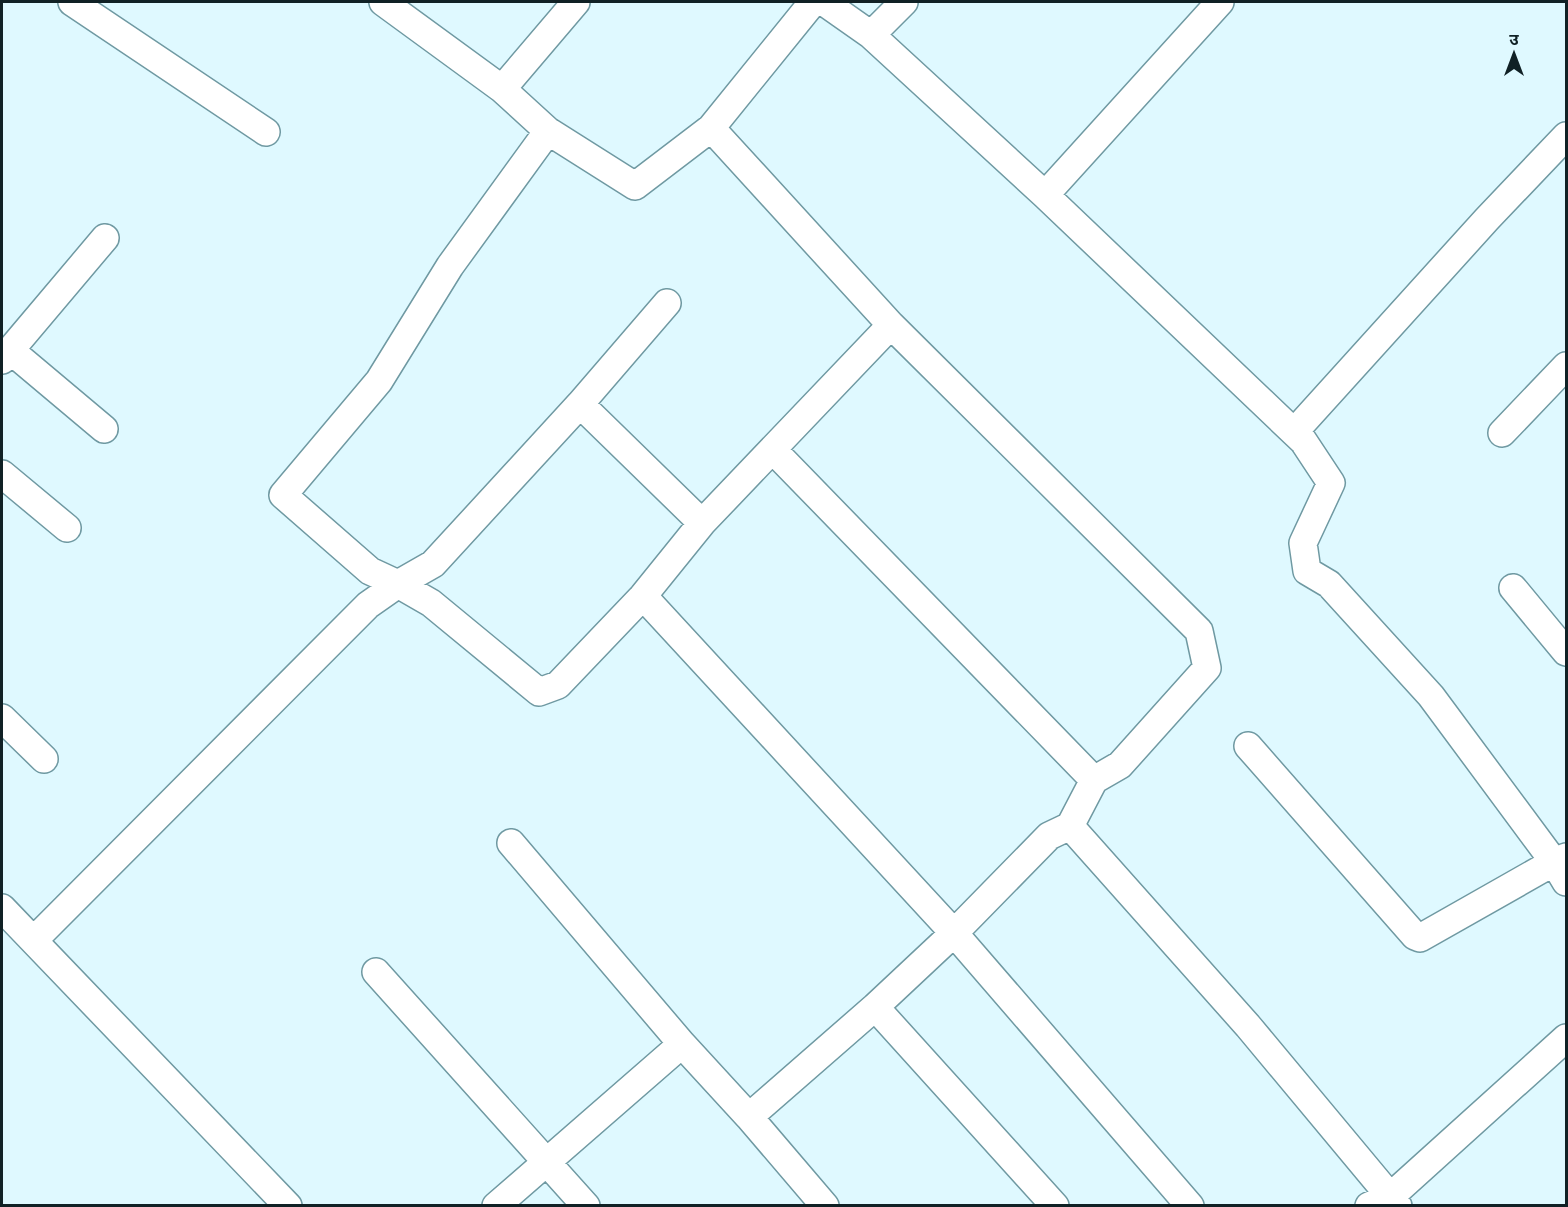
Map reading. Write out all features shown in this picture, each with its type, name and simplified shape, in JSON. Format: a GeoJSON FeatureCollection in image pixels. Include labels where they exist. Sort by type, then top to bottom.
{"type":"FeatureCollection","features":[{"type":"Feature","properties":{"kind":"street"},"geometry":{"type":"LineString","coordinates":[[72,2],[266,132]]}},
{"type":"Feature","properties":{"kind":"street"},"geometry":{"type":"LineString","coordinates":[[383,2],[502,89],[548,130],[634,186],[711,128],[813,2]]}},
{"type":"Feature","properties":{"kind":"street"},"geometry":{"type":"LineString","coordinates":[[502,89],[576,2]]}},
{"type":"Feature","properties":{"kind":"street"},"geometry":{"type":"LineString","coordinates":[[824,2],[871,35],[1045,195],[1302,440]]}},
{"type":"Feature","properties":{"kind":"street"},"geometry":{"type":"LineString","coordinates":[[871,35],[904,2]]}},
{"type":"Feature","properties":{"kind":"street"},"geometry":{"type":"LineString","coordinates":[[1045,195],[1220,2]]}},
{"type":"Feature","properties":{"kind":"street"},"geometry":{"type":"LineString","coordinates":[[711,128],[891,325],[1199,631],[1207,668],[1120,765],[1094,780],[1070,826],[1049,836],[954,933],[875,1007],[749,1117]]}},
{"type":"Feature","properties":{"kind":"street"},"geometry":{"type":"LineString","coordinates":[[548,130],[450,266],[379,381],[283,495],[370,571],[431,603],[539,692],[558,685],[643,596],[702,523],[891,325]]}},
{"type":"Feature","properties":{"kind":"street"},"geometry":{"type":"LineString","coordinates":[[1248,746],[1390,908],[1420,938],[1562,867],[1431,696],[1329,584],[1307,571],[1303,543],[1331,483],[1296,430],[1487,219],[1566,136]]}},
{"type":"Feature","properties":{"kind":"street"},"geometry":{"type":"LineString","coordinates":[[104,429],[6,355],[105,238]]}},
{"type":"Feature","properties":{"kind":"street"},"geometry":{"type":"LineString","coordinates":[[34,940],[368,605],[433,564],[580,404],[667,303]]}},
{"type":"Feature","properties":{"kind":"street"},"geometry":{"type":"LineString","coordinates":[[1502,433],[1566,366]]}},
{"type":"Feature","properties":{"kind":"street"},"geometry":{"type":"LineString","coordinates":[[580,404],[702,523]]}},
{"type":"Feature","properties":{"kind":"street"},"geometry":{"type":"LineString","coordinates":[[773,450],[1094,780]]}},
{"type":"Feature","properties":{"kind":"street"},"geometry":{"type":"LineString","coordinates":[[2,474],[67,528]]}},
{"type":"Feature","properties":{"kind":"street"},"geometry":{"type":"LineString","coordinates":[[1513,588],[1566,652]]}},
{"type":"Feature","properties":{"kind":"street"},"geometry":{"type":"LineString","coordinates":[[643,596],[954,933],[1190,1206]]}},
{"type":"Feature","properties":{"kind":"street"},"geometry":{"type":"LineString","coordinates":[[2,718],[45,759]]}},
{"type":"Feature","properties":{"kind":"street"},"geometry":{"type":"LineString","coordinates":[[1070,826],[1248,1026],[1386,1203],[1566,1038]]}},
{"type":"Feature","properties":{"kind":"street"},"geometry":{"type":"LineString","coordinates":[[511,843],[682,1044],[749,1117],[825,1206]]}},
{"type":"Feature","properties":{"kind":"street"},"geometry":{"type":"LineString","coordinates":[[2,908],[288,1206]]}},
{"type":"Feature","properties":{"kind":"street"},"geometry":{"type":"LineString","coordinates":[[376,972],[586,1206]]}},
{"type":"Feature","properties":{"kind":"street"},"geometry":{"type":"LineString","coordinates":[[875,1007],[1055,1206]]}},
{"type":"Feature","properties":{"kind":"street"},"geometry":{"type":"LineString","coordinates":[[496,1206],[682,1044]]}}]}
